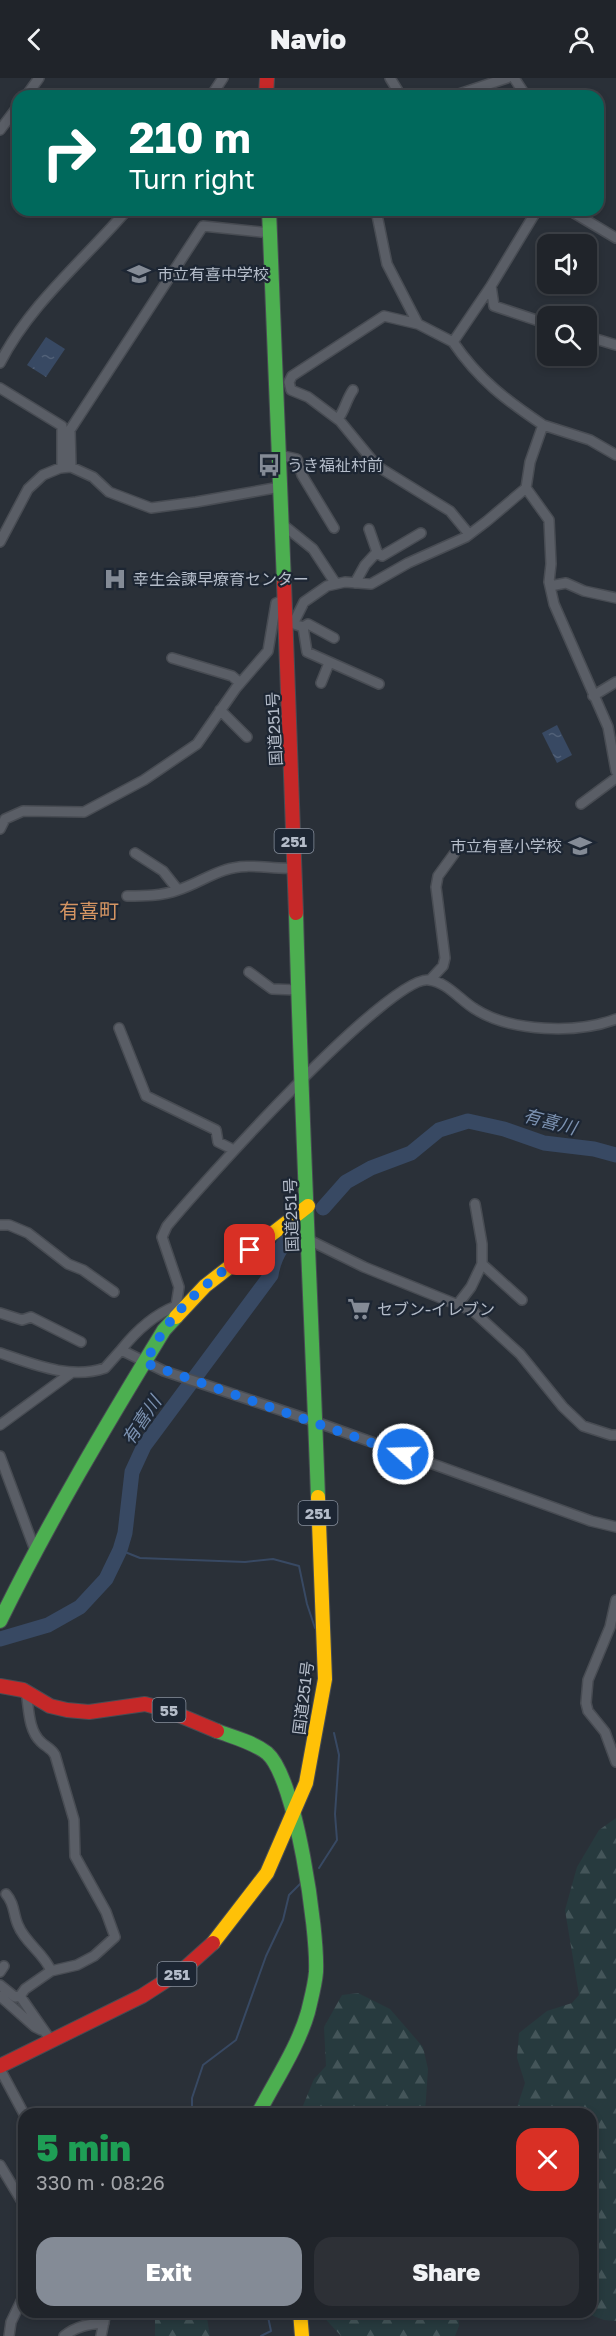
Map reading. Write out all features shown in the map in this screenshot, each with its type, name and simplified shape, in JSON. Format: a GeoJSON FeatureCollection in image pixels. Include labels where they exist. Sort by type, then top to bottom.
{"type":"FeatureCollection","features":[{"type":"Feature","properties":{"kind":"main road","name":"国道251号"},"geometry":{"type":"LineString","coordinates":[[0,2068],[142,1996],[184,1969],[213,1943],[234,1918],[267,1873],[306,1783],[325,1679],[308,1206],[300,1082],[295,868],[294,624],[284,600],[269,216]]}},
{"type":"Feature","properties":{"kind":"main road"},"geometry":{"type":"LineString","coordinates":[[0,1621],[35,1550],[104,1429],[178,1308],[308,1206]]}},
{"type":"Feature","properties":{"kind":"main road","name":"55"},"geometry":{"type":"LineString","coordinates":[[0,1686],[15,1687],[50,1706],[67,1710],[89,1712],[145,1704],[167,1710],[268,1754],[285,1782],[293,1816],[315,1920],[316,1974],[307,2014],[292,2049],[261,2108]]}},
{"type":"Feature","properties":{"kind":"main road"},"geometry":{"type":"LineString","coordinates":[[300,2318],[302,2336]]}},
{"type":"Feature","properties":{"kind":"street"},"geometry":{"type":"LineString","coordinates":[[471,90],[507,78]]}},
{"type":"Feature","properties":{"kind":"street"},"geometry":{"type":"LineString","coordinates":[[0,130],[12,114]]}},
{"type":"Feature","properties":{"kind":"street"},"geometry":{"type":"LineString","coordinates":[[0,363],[11,340],[40,304],[121,216]]}},
{"type":"Feature","properties":{"kind":"street"},"geometry":{"type":"LineString","coordinates":[[377,216],[387,264],[418,324]]}},
{"type":"Feature","properties":{"kind":"street"},"geometry":{"type":"LineString","coordinates":[[453,342],[491,286],[533,216]]}},
{"type":"Feature","properties":{"kind":"street"},"geometry":{"type":"LineString","coordinates":[[579,216],[616,238]]}},
{"type":"Feature","properties":{"kind":"street"},"geometry":{"type":"LineString","coordinates":[[66,467],[70,430],[203,226],[270,233]]}},
{"type":"Feature","properties":{"kind":"street"},"geometry":{"type":"LineString","coordinates":[[491,286],[494,306],[537,320]]}},
{"type":"Feature","properties":{"kind":"street"},"geometry":{"type":"LineString","coordinates":[[469,534],[450,511],[377,466],[338,419],[308,397],[291,390],[289,382],[292,376],[384,316],[418,324],[453,342],[464,358],[498,394],[543,425],[591,440],[616,455]]}},
{"type":"Feature","properties":{"kind":"street"},"geometry":{"type":"LineString","coordinates":[[597,339],[616,345]]}},
{"type":"Feature","properties":{"kind":"street"},"geometry":{"type":"LineString","coordinates":[[0,388],[62,426],[66,467]]}},
{"type":"Feature","properties":{"kind":"street"},"geometry":{"type":"LineString","coordinates":[[338,419],[345,410],[348,396],[353,390]]}},
{"type":"Feature","properties":{"kind":"street"},"geometry":{"type":"LineString","coordinates":[[379,684],[307,652],[294,624],[304,602],[327,586],[371,584],[408,563],[469,534],[526,488],[530,462],[543,425]]}},
{"type":"Feature","properties":{"kind":"street"},"geometry":{"type":"LineString","coordinates":[[279,455],[297,459],[303,475],[334,528]]}},
{"type":"Feature","properties":{"kind":"street"},"geometry":{"type":"LineString","coordinates":[[0,542],[28,489],[43,475],[66,467],[93,477],[109,492],[152,508],[280,487]]}},
{"type":"Feature","properties":{"kind":"street"},"geometry":{"type":"LineString","coordinates":[[526,488],[549,520],[550,586],[554,604],[608,727],[616,771]]}},
{"type":"Feature","properties":{"kind":"street"},"geometry":{"type":"LineString","coordinates":[[281,523],[313,549],[336,584]]}},
{"type":"Feature","properties":{"kind":"street"},"geometry":{"type":"LineString","coordinates":[[369,530],[382,556],[421,532]]}},
{"type":"Feature","properties":{"kind":"street"},"geometry":{"type":"LineString","coordinates":[[355,583],[365,565],[378,552]]}},
{"type":"Feature","properties":{"kind":"street"},"geometry":{"type":"LineString","coordinates":[[550,586],[566,583],[584,591],[616,598]]}},
{"type":"Feature","properties":{"kind":"street"},"geometry":{"type":"LineString","coordinates":[[0,829],[5,819],[23,811],[84,812],[154,773],[197,744],[240,683],[268,651],[276,603],[284,600]]}},
{"type":"Feature","properties":{"kind":"street"},"geometry":{"type":"LineString","coordinates":[[294,624],[308,624],[334,638]]}},
{"type":"Feature","properties":{"kind":"street"},"geometry":{"type":"LineString","coordinates":[[172,658],[232,676],[240,683]]}},
{"type":"Feature","properties":{"kind":"street"},"geometry":{"type":"LineString","coordinates":[[321,683],[329,663]]}},
{"type":"Feature","properties":{"kind":"street"},"geometry":{"type":"LineString","coordinates":[[593,696],[616,682]]}},
{"type":"Feature","properties":{"kind":"street"},"geometry":{"type":"LineString","coordinates":[[220,710],[247,737]]}},
{"type":"Feature","properties":{"kind":"street"},"geometry":{"type":"LineString","coordinates":[[581,804],[616,778]]}},
{"type":"Feature","properties":{"kind":"street"},"geometry":{"type":"LineString","coordinates":[[135,853],[163,871],[178,890]]}},
{"type":"Feature","properties":{"kind":"street"},"geometry":{"type":"LineString","coordinates":[[430,980],[443,966],[445,958],[436,887],[438,876],[453,854]]}},
{"type":"Feature","properties":{"kind":"street"},"geometry":{"type":"LineString","coordinates":[[127,896],[159,895],[178,890],[226,869],[261,865],[276,869],[295,868]]}},
{"type":"Feature","properties":{"kind":"street"},"geometry":{"type":"LineString","coordinates":[[249,972],[272,989],[298,990]]}},
{"type":"Feature","properties":{"kind":"street"},"geometry":{"type":"LineString","coordinates":[[0,1353],[71,1373],[105,1368],[134,1334],[153,1318],[178,1308],[179,1287],[162,1237],[166,1226],[234,1150],[358,1025],[417,981],[438,982],[476,1010],[534,1028],[579,1028],[605,1024],[616,1019]]}},
{"type":"Feature","properties":{"kind":"street"},"geometry":{"type":"LineString","coordinates":[[118,1028],[146,1096],[216,1130],[218,1142],[234,1150]]}},
{"type":"Feature","properties":{"kind":"street"},"geometry":{"type":"LineString","coordinates":[[458,1304],[471,1287],[482,1264],[482,1244],[475,1204]]}},
{"type":"Feature","properties":{"kind":"street"},"geometry":{"type":"LineString","coordinates":[[0,1225],[9,1225],[28,1233],[68,1264],[83,1270],[114,1292]]}},
{"type":"Feature","properties":{"kind":"street"},"geometry":{"type":"LineString","coordinates":[[309,1240],[364,1267],[473,1311],[520,1354],[563,1407],[583,1425],[616,1435]]}},
{"type":"Feature","properties":{"kind":"street"},"geometry":{"type":"LineString","coordinates":[[482,1264],[522,1300]]}},
{"type":"Feature","properties":{"kind":"street"},"geometry":{"type":"LineString","coordinates":[[0,1313],[22,1320],[31,1317],[81,1342]]}},
{"type":"Feature","properties":{"kind":"street"},"geometry":{"type":"LineString","coordinates":[[121,1350],[164,1371],[316,1422],[591,1521],[616,1527]]}},
{"type":"Feature","properties":{"kind":"street"},"geometry":{"type":"LineString","coordinates":[[0,1425],[71,1373]]}},
{"type":"Feature","properties":{"kind":"street"},"geometry":{"type":"LineString","coordinates":[[0,1456],[35,1550]]}},
{"type":"Feature","properties":{"kind":"street"},"geometry":{"type":"LineString","coordinates":[[616,1600],[610,1627],[588,1680],[586,1703],[588,1711],[604,1732],[616,1762]]}},
{"type":"Feature","properties":{"kind":"street"},"geometry":{"type":"LineString","coordinates":[[20,1996],[25,1989],[51,1971],[77,1965],[94,1956],[115,1937],[106,1912],[75,1856],[74,1820],[55,1755],[51,1748],[40,1742],[31,1725],[26,1691]]}},
{"type":"Feature","properties":{"kind":"street"},"geometry":{"type":"LineString","coordinates":[[6,1894],[12,1901],[17,1924],[47,1962],[51,1971]]}},
{"type":"Feature","properties":{"kind":"street"},"geometry":{"type":"LineString","coordinates":[[0,1985],[15,1997],[20,1996]]}},
{"type":"Feature","properties":{"kind":"street"},"geometry":{"type":"LineString","coordinates":[[0,1996],[35,2027],[43,2031]]}},
{"type":"Feature","properties":{"kind":"street"},"geometry":{"type":"LineString","coordinates":[[20,1996],[52,2042]]}},
{"type":"Feature","properties":{"kind":"street"},"geometry":{"type":"LineString","coordinates":[[0,2068],[21,2108]]}},
{"type":"Feature","properties":{"kind":"street"},"geometry":{"type":"LineString","coordinates":[[0,2165],[18,2195]]}},
{"type":"Feature","properties":{"kind":"street"},"geometry":{"type":"LineString","coordinates":[[9,2336],[11,2322],[18,2307]]}},
{"type":"Feature","properties":{"kind":"street"},"geometry":{"type":"LineString","coordinates":[[101,2336],[105,2318]]}},
{"type":"Feature","properties":{"kind":"street"},"geometry":{"type":"LineString","coordinates":[[64,2336],[74,2328],[104,2323]]}},
{"type":"Feature","properties":{"kind":"green space"},"geometry":{"type":"Polygon","coordinates":[[[616,1818],[616,2321],[597,2317],[597,2108],[517,2108],[525,2083],[517,2058],[519,2033],[547,2011],[572,2003],[579,1995],[565,1910],[577,1867],[599,1830],[616,1818]]]}},
{"type":"Feature","properties":{"kind":"green space"},"geometry":{"type":"Polygon","coordinates":[[[358,1993],[390,2009],[423,2047],[428,2069],[425,2108],[302,2108],[314,2079],[326,2066],[324,2027],[342,1995],[358,1993]]]}},
{"type":"Feature","properties":{"kind":"green space"},"geometry":{"type":"Polygon","coordinates":[[[155,2318],[207,2318],[210,2336],[155,2336],[155,2318]]]}},
{"type":"Feature","properties":{"kind":"green space"},"geometry":{"type":"Polygon","coordinates":[[[324,2318],[458,2318],[459,2326],[455,2336],[341,2336],[324,2318]]]}},
{"type":"Feature","properties":{"kind":"water"},"geometry":{"type":"Polygon","coordinates":[[[46,337],[65,349],[46,377],[27,365],[46,337]]]}},
{"type":"Feature","properties":{"kind":"water"},"geometry":{"type":"Polygon","coordinates":[[[557,725],[572,755],[557,763],[542,733],[557,725]]]}},
{"type":"Feature","properties":{"kind":"waterway","name":"有喜川"},"geometry":{"type":"LineString","coordinates":[[323,1208],[346,1182],[371,1168],[411,1153],[439,1130],[468,1121],[504,1129],[544,1143],[594,1149],[616,1155]]}},
{"type":"Feature","properties":{"kind":"waterway","name":"有喜川"},"geometry":{"type":"LineString","coordinates":[[0,1639],[48,1625],[80,1607],[106,1579],[120,1550],[125,1533],[132,1472],[144,1446],[271,1275],[280,1249],[299,1229]]}},
{"type":"Feature","properties":{"kind":"waterway"},"geometry":{"type":"LineString","coordinates":[[120,1550],[140,1558],[245,1562],[273,1559],[299,1566],[315,1628]]}},
{"type":"Feature","properties":{"kind":"waterway"},"geometry":{"type":"LineString","coordinates":[[319,1868],[337,1840],[335,1814],[339,1755],[334,1733]]}},
{"type":"Feature","properties":{"kind":"waterway"},"geometry":{"type":"LineString","coordinates":[[192,2108],[192,2098],[203,2065],[236,2040],[266,1956],[283,1920],[289,1895],[300,1884]]}},
{"type":"Feature","properties":{"kind":"waterway"},"geometry":{"type":"LineString","coordinates":[[261,2336],[271,2331],[268,2318]]}},
{"type":"Feature","properties":{"kind":"traffic: fast"},"geometry":{"type":"LineString","coordinates":[[269,216],[284,583]]}},
{"type":"Feature","properties":{"kind":"traffic: fast"},"geometry":{"type":"LineString","coordinates":[[296,913],[318,1497]]}},
{"type":"Feature","properties":{"kind":"traffic: fast"},"geometry":{"type":"LineString","coordinates":[[0,1621],[58,1510],[100,1437],[164,1330],[176,1317]]}},
{"type":"Feature","properties":{"kind":"traffic: fast"},"geometry":{"type":"LineString","coordinates":[[217,1731],[261,1749],[267,1753],[278,1768],[296,1822],[313,1924],[316,1972],[308,2012],[292,2051],[261,2108]]}},
{"type":"Feature","properties":{"kind":"traffic: slow"},"geometry":{"type":"LineString","coordinates":[[176,1317],[205,1286],[308,1206]]}},
{"type":"Feature","properties":{"kind":"traffic: slow"},"geometry":{"type":"LineString","coordinates":[[213,1943],[267,1873],[306,1783],[325,1679],[318,1497]]}},
{"type":"Feature","properties":{"kind":"traffic: slow"},"geometry":{"type":"LineString","coordinates":[[300,2318],[302,2336]]}},
{"type":"Feature","properties":{"kind":"traffic: jam"},"geometry":{"type":"LineString","coordinates":[[266,90],[267,78]]}},
{"type":"Feature","properties":{"kind":"traffic: jam"},"geometry":{"type":"LineString","coordinates":[[284,583],[296,913]]}},
{"type":"Feature","properties":{"kind":"traffic: jam"},"geometry":{"type":"LineString","coordinates":[[0,1686],[23,1690],[50,1706],[67,1710],[89,1712],[145,1704],[167,1710],[217,1731]]}},
{"type":"Feature","properties":{"kind":"traffic: jam"},"geometry":{"type":"LineString","coordinates":[[0,2066],[142,1996],[184,1969],[213,1943]]}},
{"type":"Feature","properties":{"kind":"place","name":"市立有喜中学校"},"geometry":{"type":"Point","coordinates":[139,274]}},
{"type":"Feature","properties":{"kind":"place","name":"うき福祉村前"},"geometry":{"type":"Point","coordinates":[269,465]}},
{"type":"Feature","properties":{"kind":"place","name":"幸生会諫早療育センター"},"geometry":{"type":"Point","coordinates":[115,579]}},
{"type":"Feature","properties":{"kind":"place","name":"市立有喜小学校"},"geometry":{"type":"Point","coordinates":[580,846]}},
{"type":"Feature","properties":{"kind":"place","name":"セブン-イレブン"},"geometry":{"type":"Point","coordinates":[359,1309]}},
{"type":"Feature","properties":{"kind":"district","name":"有喜町"},"geometry":{"type":"Point","coordinates":[89,910]}},
{"type":"Feature","properties":{"kind":"route"},"geometry":{"type":"LineString","coordinates":[[250,1250],[205,1286],[180,1310],[164,1330],[145,1363],[403,1454]]}}]}
